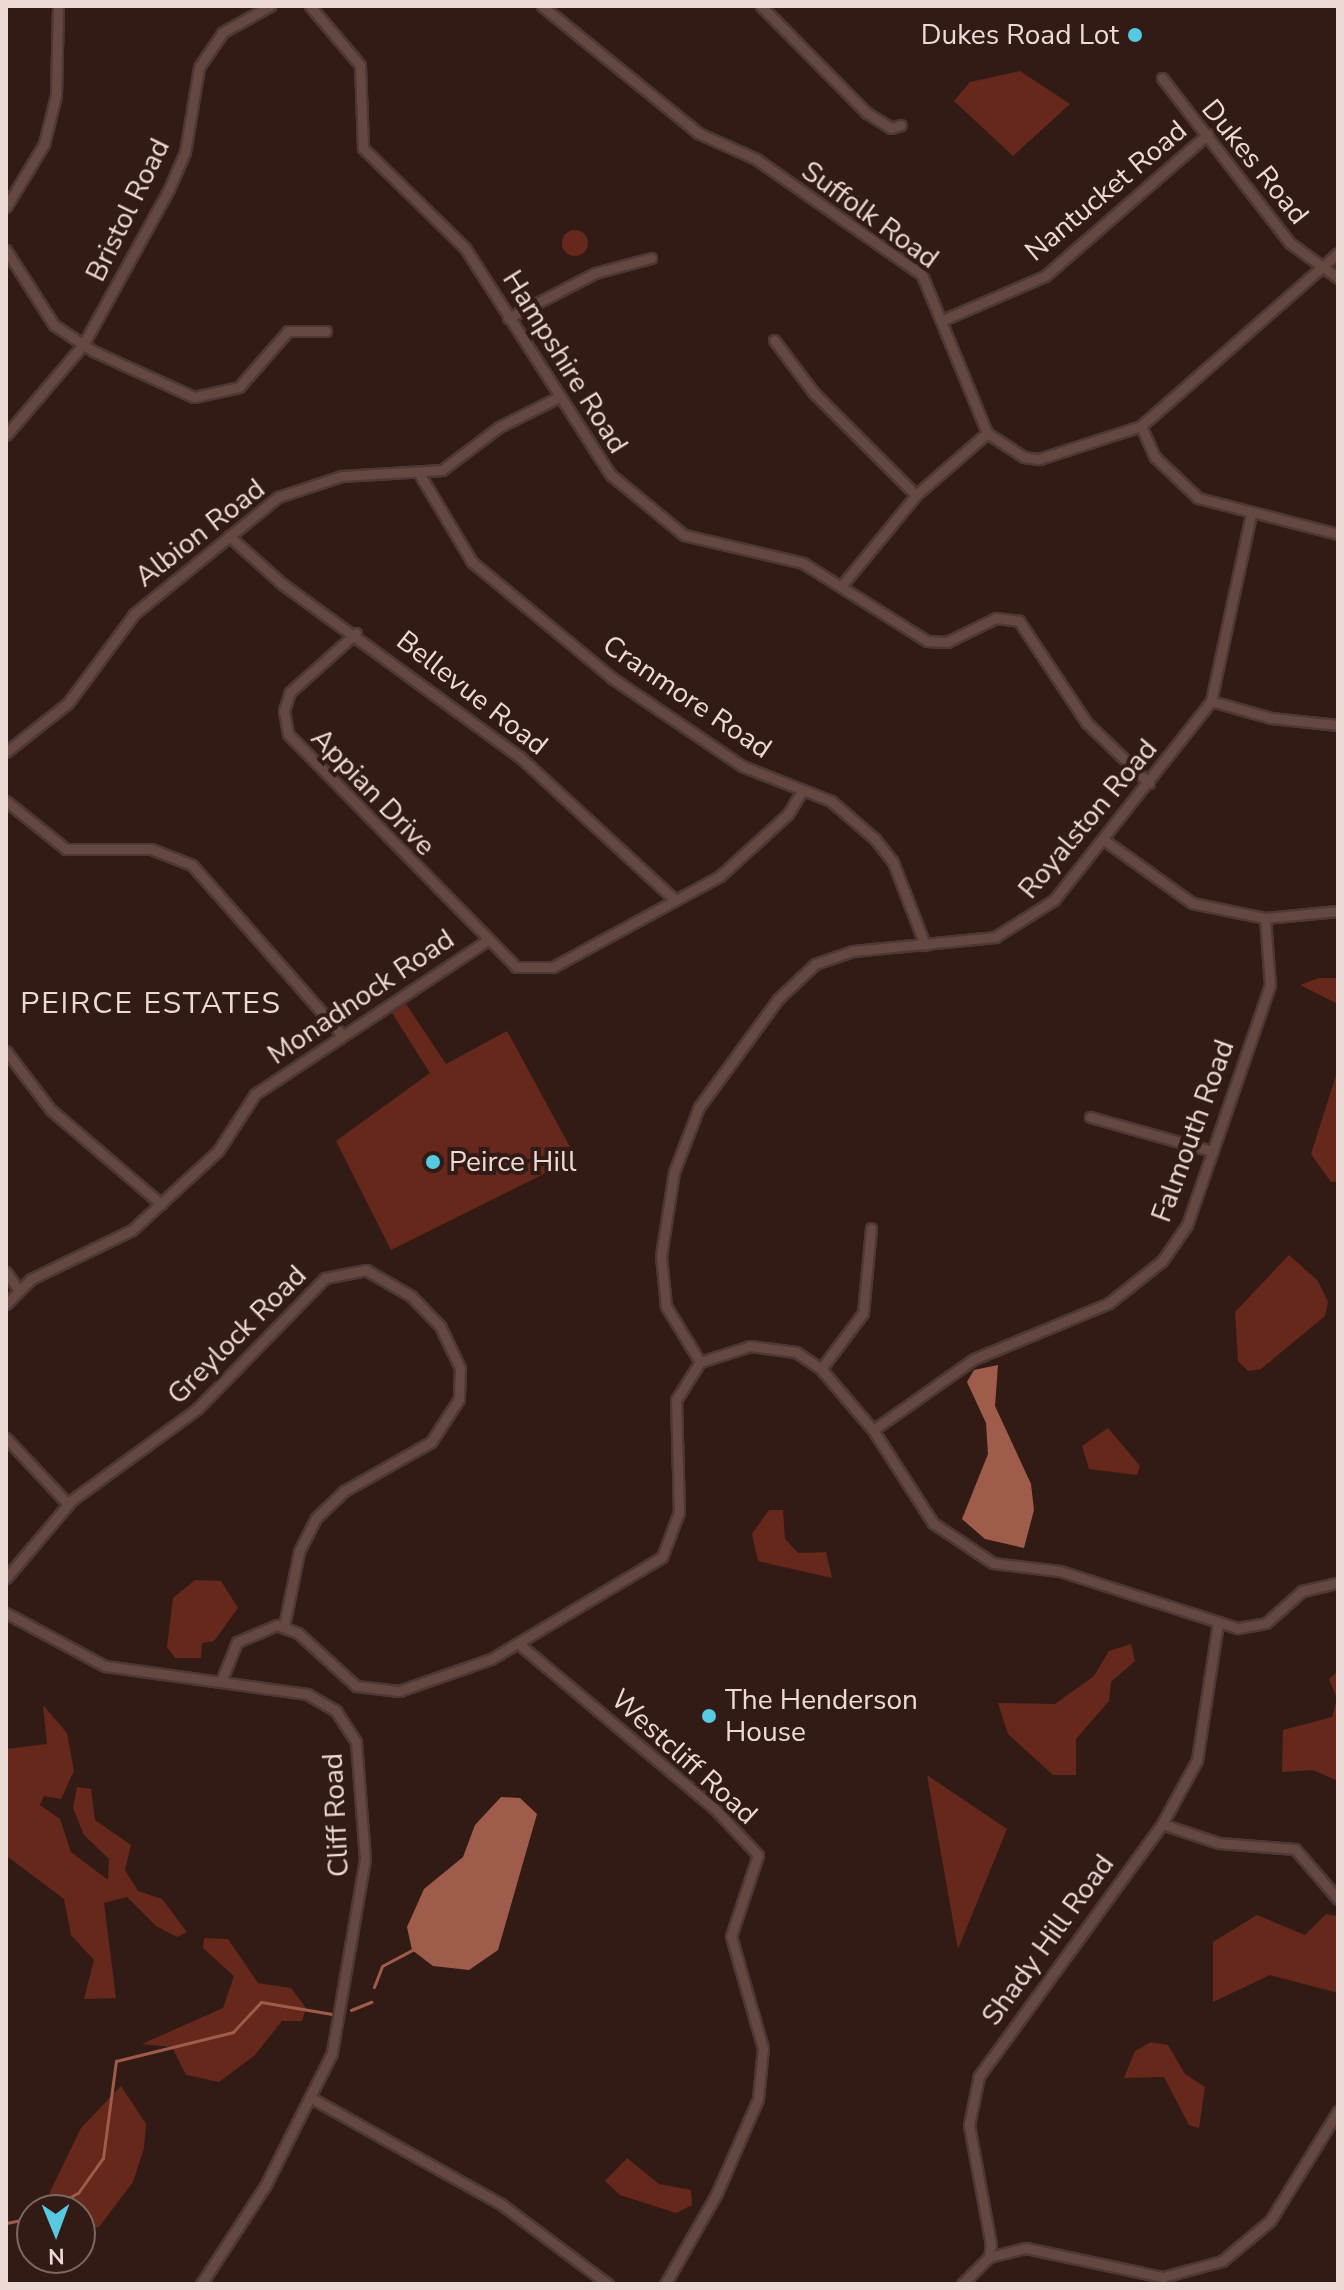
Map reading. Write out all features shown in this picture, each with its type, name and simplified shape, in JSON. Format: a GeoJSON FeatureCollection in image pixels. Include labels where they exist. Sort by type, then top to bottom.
{"type":"FeatureCollection","features":[{"type":"Feature","properties":{"kind":"street"},"geometry":{"type":"LineString","coordinates":[[6,207],[44,144],[56,95],[58,6]]}},
{"type":"Feature","properties":{"kind":"street","name":"Bristol Road"},"geometry":{"type":"LineString","coordinates":[[6,435],[83,345],[182,161],[199,67],[223,32],[270,6]]}},
{"type":"Feature","properties":{"kind":"street","name":"Hampshire Road"},"geometry":{"type":"LineString","coordinates":[[310,6],[360,65],[363,148],[465,248],[601,465],[673,529],[707,544],[797,561],[843,584],[934,642],[992,619],[1022,623],[1082,717],[1149,783]]}},
{"type":"Feature","properties":{"kind":"street","name":"Suffolk Road"},"geometry":{"type":"LineString","coordinates":[[542,6],[698,133],[756,159],[922,275],[945,319],[987,433]]}},
{"type":"Feature","properties":{"kind":"street"},"geometry":{"type":"LineString","coordinates":[[761,6],[867,113],[891,128],[901,125]]}},
{"type":"Feature","properties":{"kind":"street","name":"Dukes Road"},"geometry":{"type":"LineString","coordinates":[[1162,78],[1290,243],[1338,278]]}},
{"type":"Feature","properties":{"kind":"street","name":"Nantucket Road"},"geometry":{"type":"LineString","coordinates":[[945,319],[1045,276],[1208,134]]}},
{"type":"Feature","properties":{"kind":"street"},"geometry":{"type":"LineString","coordinates":[[6,250],[41,313],[83,345],[208,398],[242,385],[285,333],[326,331]]}},
{"type":"Feature","properties":{"kind":"street"},"geometry":{"type":"LineString","coordinates":[[843,584],[916,495],[987,433],[1039,459],[1141,426],[1338,253]]}},
{"type":"Feature","properties":{"kind":"street"},"geometry":{"type":"LineString","coordinates":[[508,318],[595,273],[651,258]]}},
{"type":"Feature","properties":{"kind":"street"},"geometry":{"type":"LineString","coordinates":[[774,340],[814,393],[916,495]]}},
{"type":"Feature","properties":{"kind":"street","name":"Albion Road"},"geometry":{"type":"LineString","coordinates":[[6,752],[68,703],[129,618],[229,536],[305,485],[350,475],[420,475],[454,465],[499,427],[557,398]]}},
{"type":"Feature","properties":{"kind":"street"},"geometry":{"type":"LineString","coordinates":[[1141,426],[1177,481],[1219,508],[1338,534]]}},
{"type":"Feature","properties":{"kind":"street","name":"Cranmore Road"},"geometry":{"type":"LineString","coordinates":[[420,475],[468,557],[612,678],[735,762],[835,804],[885,848],[925,945]]}},
{"type":"Feature","properties":{"kind":"street","name":"Royalston Road"},"geometry":{"type":"LineString","coordinates":[[700,1362],[666,1306],[661,1265],[674,1172],[699,1107],[809,967],[853,951],[981,940],[1025,924],[1104,840],[1211,701],[1251,514]]}},
{"type":"Feature","properties":{"kind":"street","name":"Bellevue Road"},"geometry":{"type":"LineString","coordinates":[[229,536],[281,583],[356,633],[520,757],[675,900]]}},
{"type":"Feature","properties":{"kind":"street","name":"Appian Drive"},"geometry":{"type":"LineString","coordinates":[[356,633],[292,689],[287,730],[486,941]]}},
{"type":"Feature","properties":{"kind":"street"},"geometry":{"type":"LineString","coordinates":[[1211,701],[1295,723],[1338,725]]}},
{"type":"Feature","properties":{"kind":"street","name":"Monadnock Road"},"geometry":{"type":"LineString","coordinates":[[6,1304],[18,1289],[120,1238],[161,1204],[221,1147],[248,1100],[486,941],[512,965],[545,970],[734,866],[802,791]]}},
{"type":"Feature","properties":{"kind":"street"},"geometry":{"type":"LineString","coordinates":[[6,801],[66,849],[151,849],[192,865],[342,1035]]}},
{"type":"Feature","properties":{"kind":"street"},"geometry":{"type":"LineString","coordinates":[[1104,840],[1192,903],[1265,918],[1338,911]]}},
{"type":"Feature","properties":{"kind":"street","name":"Falmouth Road"},"geometry":{"type":"LineString","coordinates":[[873,1430],[974,1359],[1081,1317],[1134,1287],[1187,1225],[1270,985],[1265,918]]}},
{"type":"Feature","properties":{"kind":"street"},"geometry":{"type":"LineString","coordinates":[[6,1051],[57,1116],[161,1204]]}},
{"type":"Feature","properties":{"kind":"street"},"geometry":{"type":"LineString","coordinates":[[1090,1117],[1212,1151]]}},
{"type":"Feature","properties":{"kind":"street"},"geometry":{"type":"LineString","coordinates":[[821,1369],[863,1313],[871,1228]]}},
{"type":"Feature","properties":{"kind":"street","name":"Greylock Road"},"geometry":{"type":"LineString","coordinates":[[6,1578],[68,1504],[197,1409],[327,1276],[355,1268],[382,1277],[444,1332],[460,1368],[458,1404],[431,1442],[344,1491],[316,1518],[299,1552],[284,1626]]}},
{"type":"Feature","properties":{"kind":"street"},"geometry":{"type":"LineString","coordinates":[[6,1272],[18,1289]]}},
{"type":"Feature","properties":{"kind":"street"},"geometry":{"type":"LineString","coordinates":[[222,1679],[241,1638],[262,1626],[284,1626],[352,1683],[376,1692],[469,1669],[519,1644],[669,1548],[679,1512],[676,1400],[700,1362],[750,1346],[796,1352],[821,1369],[873,1430],[933,1523],[972,1554],[1060,1571],[1218,1623],[1266,1623],[1302,1591],[1338,1583]]}},
{"type":"Feature","properties":{"kind":"street"},"geometry":{"type":"LineString","coordinates":[[6,1438],[68,1504]]}},
{"type":"Feature","properties":{"kind":"street","name":"Cliff Road"},"geometry":{"type":"LineString","coordinates":[[6,1613],[99,1665],[222,1679],[320,1700],[349,1726],[358,1753],[362,1886],[334,2046],[313,2099],[201,2284]]}},
{"type":"Feature","properties":{"kind":"street","name":"Shady Hill Road"},"geometry":{"type":"LineString","coordinates":[[989,2257],[969,2125],[979,2076],[1162,1824],[1207,1727],[1218,1623]]}},
{"type":"Feature","properties":{"kind":"street","name":"Westcliff Road"},"geometry":{"type":"LineString","coordinates":[[519,1644],[715,1809],[758,1855],[731,1936],[763,2048],[758,2099],[665,2284]]}},
{"type":"Feature","properties":{"kind":"street"},"geometry":{"type":"LineString","coordinates":[[1162,1824],[1219,1843],[1295,1849],[1338,1899]]}},
{"type":"Feature","properties":{"kind":"street"},"geometry":{"type":"LineString","coordinates":[[313,2099],[501,2204],[608,2284]]}},
{"type":"Feature","properties":{"kind":"street"},"geometry":{"type":"LineString","coordinates":[[962,2284],[989,2257],[1026,2248],[1160,2277],[1222,2261],[1270,2221],[1338,2111]]}},
{"type":"Feature","properties":{"kind":"shaded area"},"geometry":{"type":"Polygon","coordinates":[[[1020,71],[1070,104],[1013,156],[954,101],[970,82],[1020,71]]]}},
{"type":"Feature","properties":{"kind":"shaded area"},"geometry":{"type":"Polygon","coordinates":[[[575,230],[584,234],[588,243],[584,252],[575,256],[566,252],[562,243],[566,234],[575,230]]]}},
{"type":"Feature","properties":{"kind":"shaded area"},"geometry":{"type":"Polygon","coordinates":[[[1319,978],[1338,978],[1338,1004],[1300,985],[1319,978]]]}},
{"type":"Feature","properties":{"kind":"shaded area","name":"Peirce Hill"},"geometry":{"type":"Polygon","coordinates":[[[406,1004],[446,1064],[507,1031],[576,1158],[391,1250],[336,1141],[430,1073],[392,1013],[406,1004]]]}},
{"type":"Feature","properties":{"kind":"shaded area"},"geometry":{"type":"Polygon","coordinates":[[[1338,1069],[1338,1182],[1331,1182],[1311,1154],[1338,1069]]]}},
{"type":"Feature","properties":{"kind":"shaded area"},"geometry":{"type":"Polygon","coordinates":[[[1289,1255],[1318,1281],[1328,1302],[1325,1316],[1261,1369],[1248,1371],[1238,1361],[1235,1312],[1289,1255]]]}},
{"type":"Feature","properties":{"kind":"shaded area"},"geometry":{"type":"Polygon","coordinates":[[[998,1365],[995,1406],[1031,1484],[1034,1510],[1024,1548],[985,1539],[962,1519],[988,1454],[986,1423],[967,1382],[974,1370],[998,1365]]]}},
{"type":"Feature","properties":{"kind":"shaded area"},"geometry":{"type":"Polygon","coordinates":[[[1108,1428],[1140,1466],[1137,1475],[1089,1469],[1082,1446],[1108,1428]]]}},
{"type":"Feature","properties":{"kind":"shaded area"},"geometry":{"type":"Polygon","coordinates":[[[769,1510],[783,1510],[785,1539],[798,1553],[826,1552],[832,1578],[758,1561],[752,1534],[769,1510]]]}},
{"type":"Feature","properties":{"kind":"shaded area"},"geometry":{"type":"Polygon","coordinates":[[[195,1580],[221,1581],[238,1608],[214,1641],[202,1643],[201,1658],[175,1658],[167,1647],[173,1598],[195,1580]]]}},
{"type":"Feature","properties":{"kind":"shaded area"},"geometry":{"type":"Polygon","coordinates":[[[1131,1644],[1135,1661],[1111,1682],[1109,1701],[1076,1739],[1076,1775],[1053,1775],[1008,1734],[998,1703],[1055,1704],[1094,1676],[1109,1651],[1131,1644]]]}},
{"type":"Feature","properties":{"kind":"shaded area"},"geometry":{"type":"Polygon","coordinates":[[[1338,1671],[1338,1781],[1313,1770],[1282,1772],[1283,1730],[1332,1717],[1337,1699],[1329,1679],[1338,1671]]]}},
{"type":"Feature","properties":{"kind":"shaded area"},"geometry":{"type":"Polygon","coordinates":[[[43,1705],[67,1733],[74,1771],[61,1799],[44,1796],[40,1805],[60,1819],[71,1852],[108,1880],[109,1859],[84,1835],[73,1808],[77,1787],[91,1789],[95,1820],[131,1845],[125,1870],[138,1891],[162,1899],[187,1932],[177,1937],[156,1926],[127,1897],[104,1903],[116,1998],[84,1999],[94,1960],[71,1935],[64,1899],[8,1857],[6,1749],[47,1744],[43,1705]]]}},
{"type":"Feature","properties":{"kind":"shaded area"},"geometry":{"type":"Polygon","coordinates":[[[927,1775],[1007,1829],[958,1949],[927,1775]]]}},
{"type":"Feature","properties":{"kind":"shaded area"},"geometry":{"type":"Polygon","coordinates":[[[501,1797],[520,1798],[537,1814],[498,1950],[469,1970],[433,1966],[412,1950],[407,1927],[424,1889],[463,1857],[475,1825],[501,1797]]]}},
{"type":"Feature","properties":{"kind":"shaded area"},"geometry":{"type":"Polygon","coordinates":[[[1326,1914],[1338,1916],[1338,1993],[1270,1975],[1213,2002],[1213,1942],[1257,1915],[1305,1935],[1326,1914]]]}},
{"type":"Feature","properties":{"kind":"shaded area"},"geometry":{"type":"Polygon","coordinates":[[[204,1938],[228,1939],[258,1983],[291,1988],[306,2008],[302,2021],[282,2021],[255,2055],[219,2082],[186,2075],[172,2047],[142,2044],[223,2008],[234,1976],[203,1948],[204,1938]]]}},
{"type":"Feature","properties":{"kind":"shaded area"},"geometry":{"type":"Polygon","coordinates":[[[1151,2042],[1168,2045],[1185,2074],[1205,2087],[1199,2128],[1189,2125],[1164,2077],[1124,2078],[1135,2051],[1151,2042]]]}},
{"type":"Feature","properties":{"kind":"shaded area"},"geometry":{"type":"Polygon","coordinates":[[[121,2086],[146,2124],[144,2148],[133,2182],[99,2227],[96,2227],[96,2194],[50,2194],[81,2128],[121,2086]]]}},
{"type":"Feature","properties":{"kind":"shaded area"},"geometry":{"type":"Polygon","coordinates":[[[627,2158],[659,2184],[691,2190],[692,2205],[676,2213],[620,2195],[605,2181],[627,2158]]]}},
{"type":"Feature","properties":{"kind":"waterway"},"geometry":{"type":"LineString","coordinates":[[374,1987],[382,1966],[414,1949]]}},
{"type":"Feature","properties":{"kind":"waterway"},"geometry":{"type":"LineString","coordinates":[[76,2194],[103,2158],[116,2061],[233,2032],[261,2002],[332,2014]]}},
{"type":"Feature","properties":{"kind":"waterway"},"geometry":{"type":"LineString","coordinates":[[351,2010],[371,2002]]}},
{"type":"Feature","properties":{"kind":"waterway"},"geometry":{"type":"LineString","coordinates":[[6,2223],[16,2221]]}},
{"type":"Feature","properties":{"kind":"place","name":"Dukes Road Lot"},"geometry":{"type":"Point","coordinates":[1135,35]}},
{"type":"Feature","properties":{"kind":"place","name":"Peirce Hill"},"geometry":{"type":"Point","coordinates":[433,1162]}},
{"type":"Feature","properties":{"kind":"place","name":"The Henderson House"},"geometry":{"type":"Point","coordinates":[709,1716]}},
{"type":"Feature","properties":{"kind":"district","name":"PEIRCE ESTATES"},"geometry":{"type":"Point","coordinates":[151,1004]}}]}
